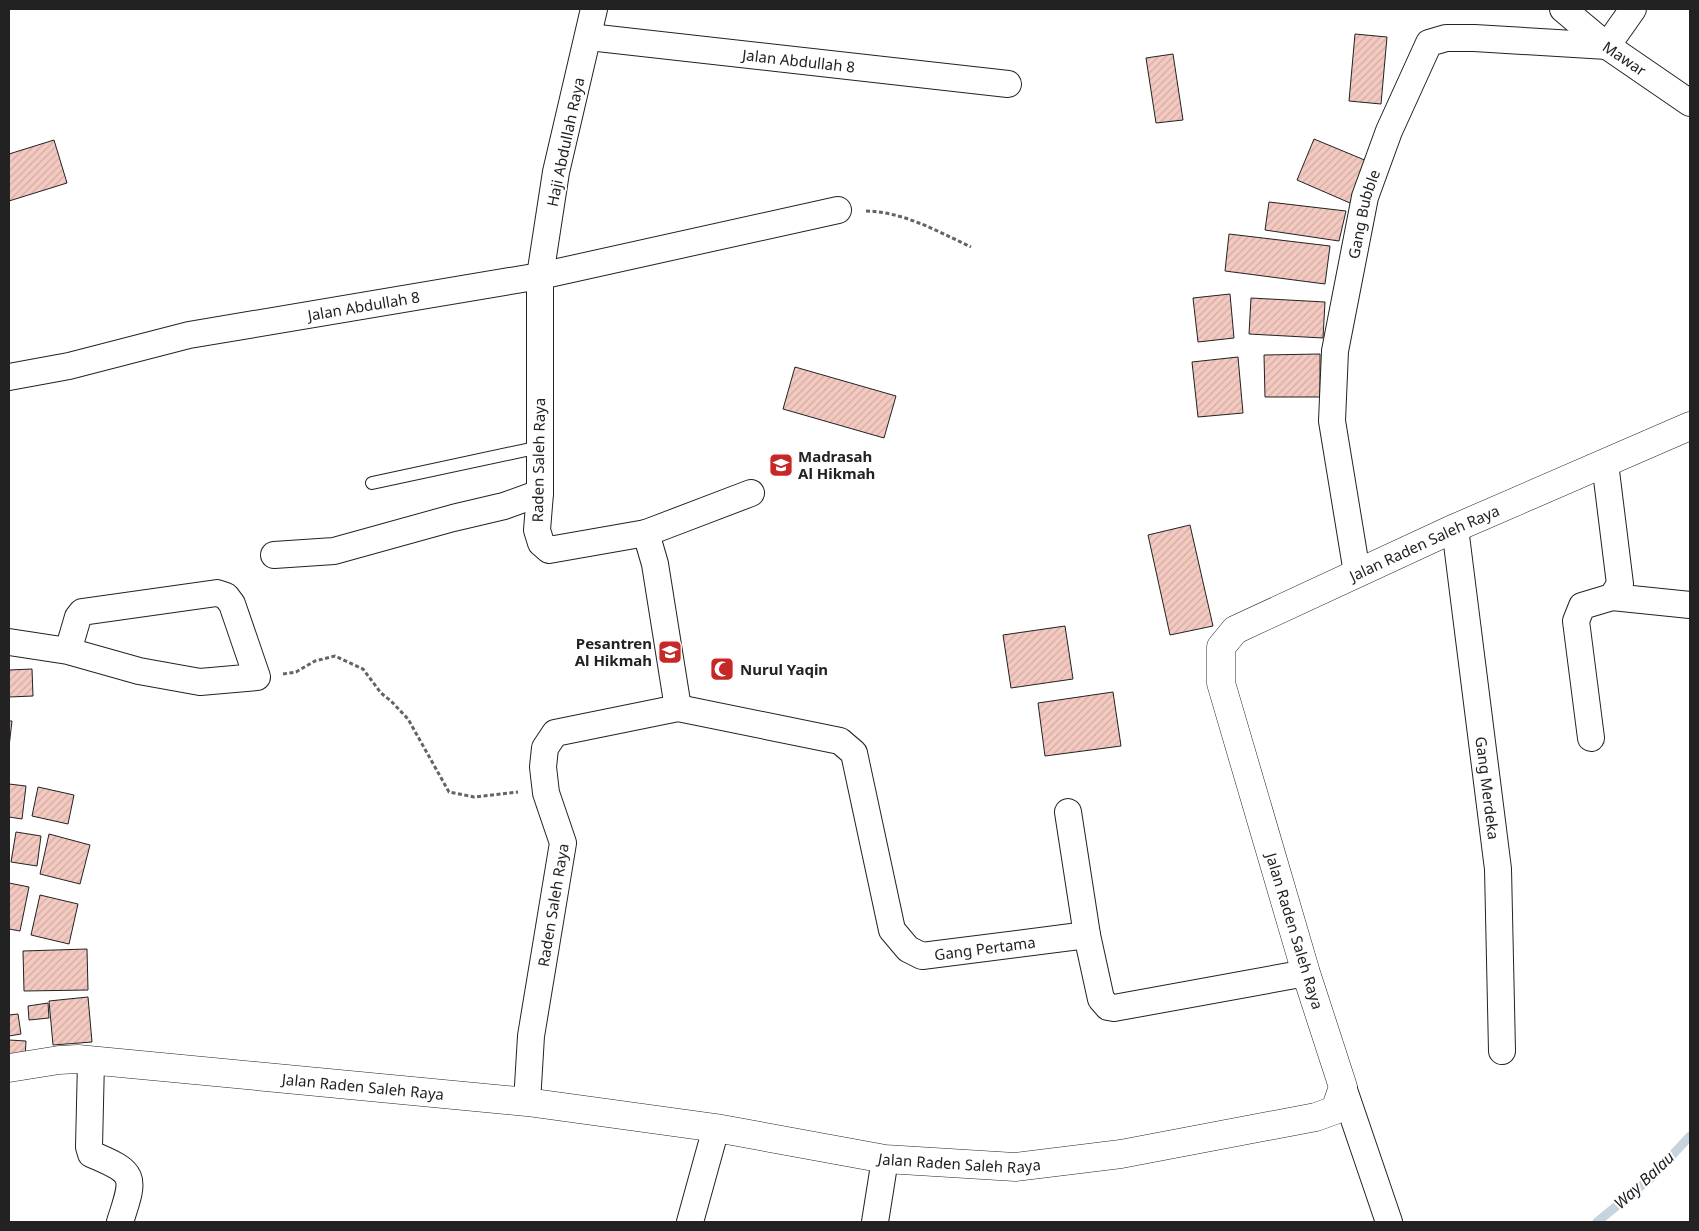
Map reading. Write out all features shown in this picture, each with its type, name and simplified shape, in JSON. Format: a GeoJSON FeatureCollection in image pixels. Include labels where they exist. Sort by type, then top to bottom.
{"type":"FeatureCollection","features":[{"type":"Feature","properties":{"kind":"street","name":"Haji Abdullah Raya"},"geometry":{"type":"LineString","coordinates":[[540,276],[556,172],[594,9]]}},
{"type":"Feature","properties":{"kind":"street","name":"Mawar"},"geometry":{"type":"LineString","coordinates":[[1563,9],[1607,46],[1690,103]]}},
{"type":"Feature","properties":{"kind":"street"},"geometry":{"type":"LineString","coordinates":[[1607,46],[1633,9]]}},
{"type":"Feature","properties":{"kind":"street","name":"Jalan Abdullah 8"},"geometry":{"type":"LineString","coordinates":[[589,36],[1008,84]]}},
{"type":"Feature","properties":{"kind":"street","name":"Gang Bubble"},"geometry":{"type":"LineString","coordinates":[[1357,573],[1332,421],[1335,351],[1365,197],[1389,131],[1419,62],[1429,43],[1446,38],[1607,46]]}},
{"type":"Feature","properties":{"kind":"street","name":"Jalan Abdullah 8"},"geometry":{"type":"LineString","coordinates":[[9,377],[69,366],[189,335],[540,276],[838,210]]}},
{"type":"Feature","properties":{"kind":"street","name":"Raden Saleh Raya"},"geometry":{"type":"LineString","coordinates":[[540,276],[540,493],[537,530],[541,543],[550,550],[646,532]]}},
{"type":"Feature","properties":{"kind":"street","name":"Jalan Raden Saleh Raya"},"geometry":{"type":"LineString","coordinates":[[9,1068],[59,1060],[91,1061],[528,1102],[716,1128],[885,1159],[1015,1167],[1121,1154],[1316,1117],[1335,1110],[1343,1087],[1306,973],[1222,684],[1221,647],[1235,630],[1455,528],[1690,426]]}},
{"type":"Feature","properties":{"kind":"street"},"geometry":{"type":"LineString","coordinates":[[1605,463],[1620,584],[1612,597]]}},
{"type":"Feature","properties":{"kind":"street"},"geometry":{"type":"LineString","coordinates":[[274,555],[334,551],[504,506],[540,493]]}},
{"type":"Feature","properties":{"kind":"street"},"geometry":{"type":"LineString","coordinates":[[678,708],[655,564],[646,532],[751,493]]}},
{"type":"Feature","properties":{"kind":"street","name":"Gang Merdeka"},"geometry":{"type":"LineString","coordinates":[[1455,528],[1498,869],[1502,1050]]}},
{"type":"Feature","properties":{"kind":"street"},"geometry":{"type":"LineString","coordinates":[[9,642],[68,651],[139,671],[200,682],[257,676],[232,604],[226,596],[217,593],[82,612],[78,617],[68,651]]}},
{"type":"Feature","properties":{"kind":"street"},"geometry":{"type":"LineString","coordinates":[[1591,738],[1576,621],[1582,606],[1612,597],[1690,605]]}},
{"type":"Feature","properties":{"kind":"street","name":"Raden Saleh Raya"},"geometry":{"type":"LineString","coordinates":[[528,1102],[532,1036],[563,843],[546,793],[543,767],[545,748],[555,733],[678,708]]}},
{"type":"Feature","properties":{"kind":"street","name":"Gang Pertama"},"geometry":{"type":"LineString","coordinates":[[678,708],[840,741],[854,753],[892,930],[908,949],[922,956],[1087,935]]}},
{"type":"Feature","properties":{"kind":"street"},"geometry":{"type":"LineString","coordinates":[[1068,812],[1087,935],[1101,999],[1108,1008],[1306,973]]}},
{"type":"Feature","properties":{"kind":"street"},"geometry":{"type":"LineString","coordinates":[[91,1061],[88,1147],[91,1154],[118,1165],[131,1181],[130,1191],[120,1222]]}},
{"type":"Feature","properties":{"kind":"street"},"geometry":{"type":"LineString","coordinates":[[1343,1087],[1389,1222]]}},
{"type":"Feature","properties":{"kind":"street"},"geometry":{"type":"LineString","coordinates":[[690,1222],[716,1128]]}},
{"type":"Feature","properties":{"kind":"street"},"geometry":{"type":"LineString","coordinates":[[875,1222],[885,1159]]}},
{"type":"Feature","properties":{"kind":"lane"},"geometry":{"type":"LineString","coordinates":[[372,483],[540,447]]}},
{"type":"Feature","properties":{"kind":"path"},"geometry":{"type":"LineString","coordinates":[[838,210],[884,212],[921,224],[971,247]]}},
{"type":"Feature","properties":{"kind":"path"},"geometry":{"type":"LineString","coordinates":[[257,676],[296,672],[314,661],[336,656],[363,669],[381,693],[408,719],[449,792],[474,797],[509,792],[546,793]]}},
{"type":"Feature","properties":{"kind":"building"},"geometry":{"type":"Polygon","coordinates":[[[1355,34],[1387,37],[1381,104],[1349,101],[1355,34]]]}},
{"type":"Feature","properties":{"kind":"building"},"geometry":{"type":"Polygon","coordinates":[[[1173,54],[1183,120],[1156,123],[1146,58],[1173,54]]]}},
{"type":"Feature","properties":{"kind":"building"},"geometry":{"type":"Polygon","coordinates":[[[1314,139],[1367,161],[1350,203],[1297,180],[1314,139]]]}},
{"type":"Feature","properties":{"kind":"building"},"geometry":{"type":"Polygon","coordinates":[[[54,140],[67,183],[9,201],[9,154],[54,140]]]}},
{"type":"Feature","properties":{"kind":"building"},"geometry":{"type":"Polygon","coordinates":[[[1269,202],[1346,211],[1339,241],[1265,230],[1269,202]]]}},
{"type":"Feature","properties":{"kind":"building"},"geometry":{"type":"Polygon","coordinates":[[[1229,234],[1330,246],[1325,284],[1225,271],[1229,234]]]}},
{"type":"Feature","properties":{"kind":"building"},"geometry":{"type":"Polygon","coordinates":[[[1230,294],[1234,338],[1198,342],[1193,298],[1230,294]]]}},
{"type":"Feature","properties":{"kind":"building"},"geometry":{"type":"Polygon","coordinates":[[[1251,298],[1325,302],[1323,338],[1249,334],[1251,298]]]}},
{"type":"Feature","properties":{"kind":"building"},"geometry":{"type":"Polygon","coordinates":[[[1320,354],[1320,397],[1265,397],[1264,355],[1320,354]]]}},
{"type":"Feature","properties":{"kind":"building"},"geometry":{"type":"Polygon","coordinates":[[[1238,357],[1243,413],[1198,417],[1192,362],[1238,357]]]}},
{"type":"Feature","properties":{"kind":"building"},"geometry":{"type":"Polygon","coordinates":[[[795,367],[896,396],[884,438],[783,409],[795,367]]]}},
{"type":"Feature","properties":{"kind":"building"},"geometry":{"type":"Polygon","coordinates":[[[1190,525],[1213,626],[1170,635],[1148,535],[1190,525]]]}},
{"type":"Feature","properties":{"kind":"building"},"geometry":{"type":"Polygon","coordinates":[[[1065,626],[1073,679],[1011,688],[1003,635],[1065,626]]]}},
{"type":"Feature","properties":{"kind":"building"},"geometry":{"type":"Polygon","coordinates":[[[32,669],[33,696],[9,697],[9,670],[32,669]]]}},
{"type":"Feature","properties":{"kind":"building"},"geometry":{"type":"Polygon","coordinates":[[[1113,692],[1121,746],[1045,756],[1038,703],[1113,692]]]}},
{"type":"Feature","properties":{"kind":"building"},"geometry":{"type":"Polygon","coordinates":[[[9,721],[12,721],[9,747],[9,721]]]}},
{"type":"Feature","properties":{"kind":"building"},"geometry":{"type":"Polygon","coordinates":[[[9,784],[26,786],[22,819],[9,817],[9,784]]]}},
{"type":"Feature","properties":{"kind":"building"},"geometry":{"type":"Polygon","coordinates":[[[38,787],[74,795],[68,824],[32,816],[38,787]]]}},
{"type":"Feature","properties":{"kind":"building"},"geometry":{"type":"Polygon","coordinates":[[[16,832],[41,836],[37,866],[11,862],[16,832]]]}},
{"type":"Feature","properties":{"kind":"building"},"geometry":{"type":"Polygon","coordinates":[[[49,834],[90,845],[80,884],[40,874],[49,834]]]}},
{"type":"Feature","properties":{"kind":"building"},"geometry":{"type":"Polygon","coordinates":[[[9,883],[29,887],[20,931],[9,929],[9,883]]]}},
{"type":"Feature","properties":{"kind":"building"},"geometry":{"type":"Polygon","coordinates":[[[40,895],[78,904],[69,944],[31,935],[40,895]]]}},
{"type":"Feature","properties":{"kind":"building"},"geometry":{"type":"Polygon","coordinates":[[[87,949],[88,990],[24,991],[23,951],[87,949]]]}},
{"type":"Feature","properties":{"kind":"building"},"geometry":{"type":"Polygon","coordinates":[[[88,997],[92,1042],[53,1045],[49,1001],[88,997]]]}},
{"type":"Feature","properties":{"kind":"building"},"geometry":{"type":"Polygon","coordinates":[[[48,1003],[49,1018],[29,1020],[28,1006],[48,1003]]]}},
{"type":"Feature","properties":{"kind":"building"},"geometry":{"type":"Polygon","coordinates":[[[18,1014],[21,1034],[9,1036],[9,1015],[18,1014]]]}},
{"type":"Feature","properties":{"kind":"building"},"geometry":{"type":"Polygon","coordinates":[[[9,1040],[26,1041],[25,1058],[9,1057],[9,1040]]]}},
{"type":"Feature","properties":{"kind":"waterway","name":"Way Balau"},"geometry":{"type":"LineString","coordinates":[[1597,1222],[1652,1177],[1690,1136]]}},
{"type":"Feature","properties":{"kind":"place","name":"Madrasah Al Hikmah"},"geometry":{"type":"Point","coordinates":[781,465]}},
{"type":"Feature","properties":{"kind":"place","name":"Pesantren Al Hikmah"},"geometry":{"type":"Point","coordinates":[670,652]}},
{"type":"Feature","properties":{"kind":"place","name":"Nurul Yaqin"},"geometry":{"type":"Point","coordinates":[722,669]}}]}
